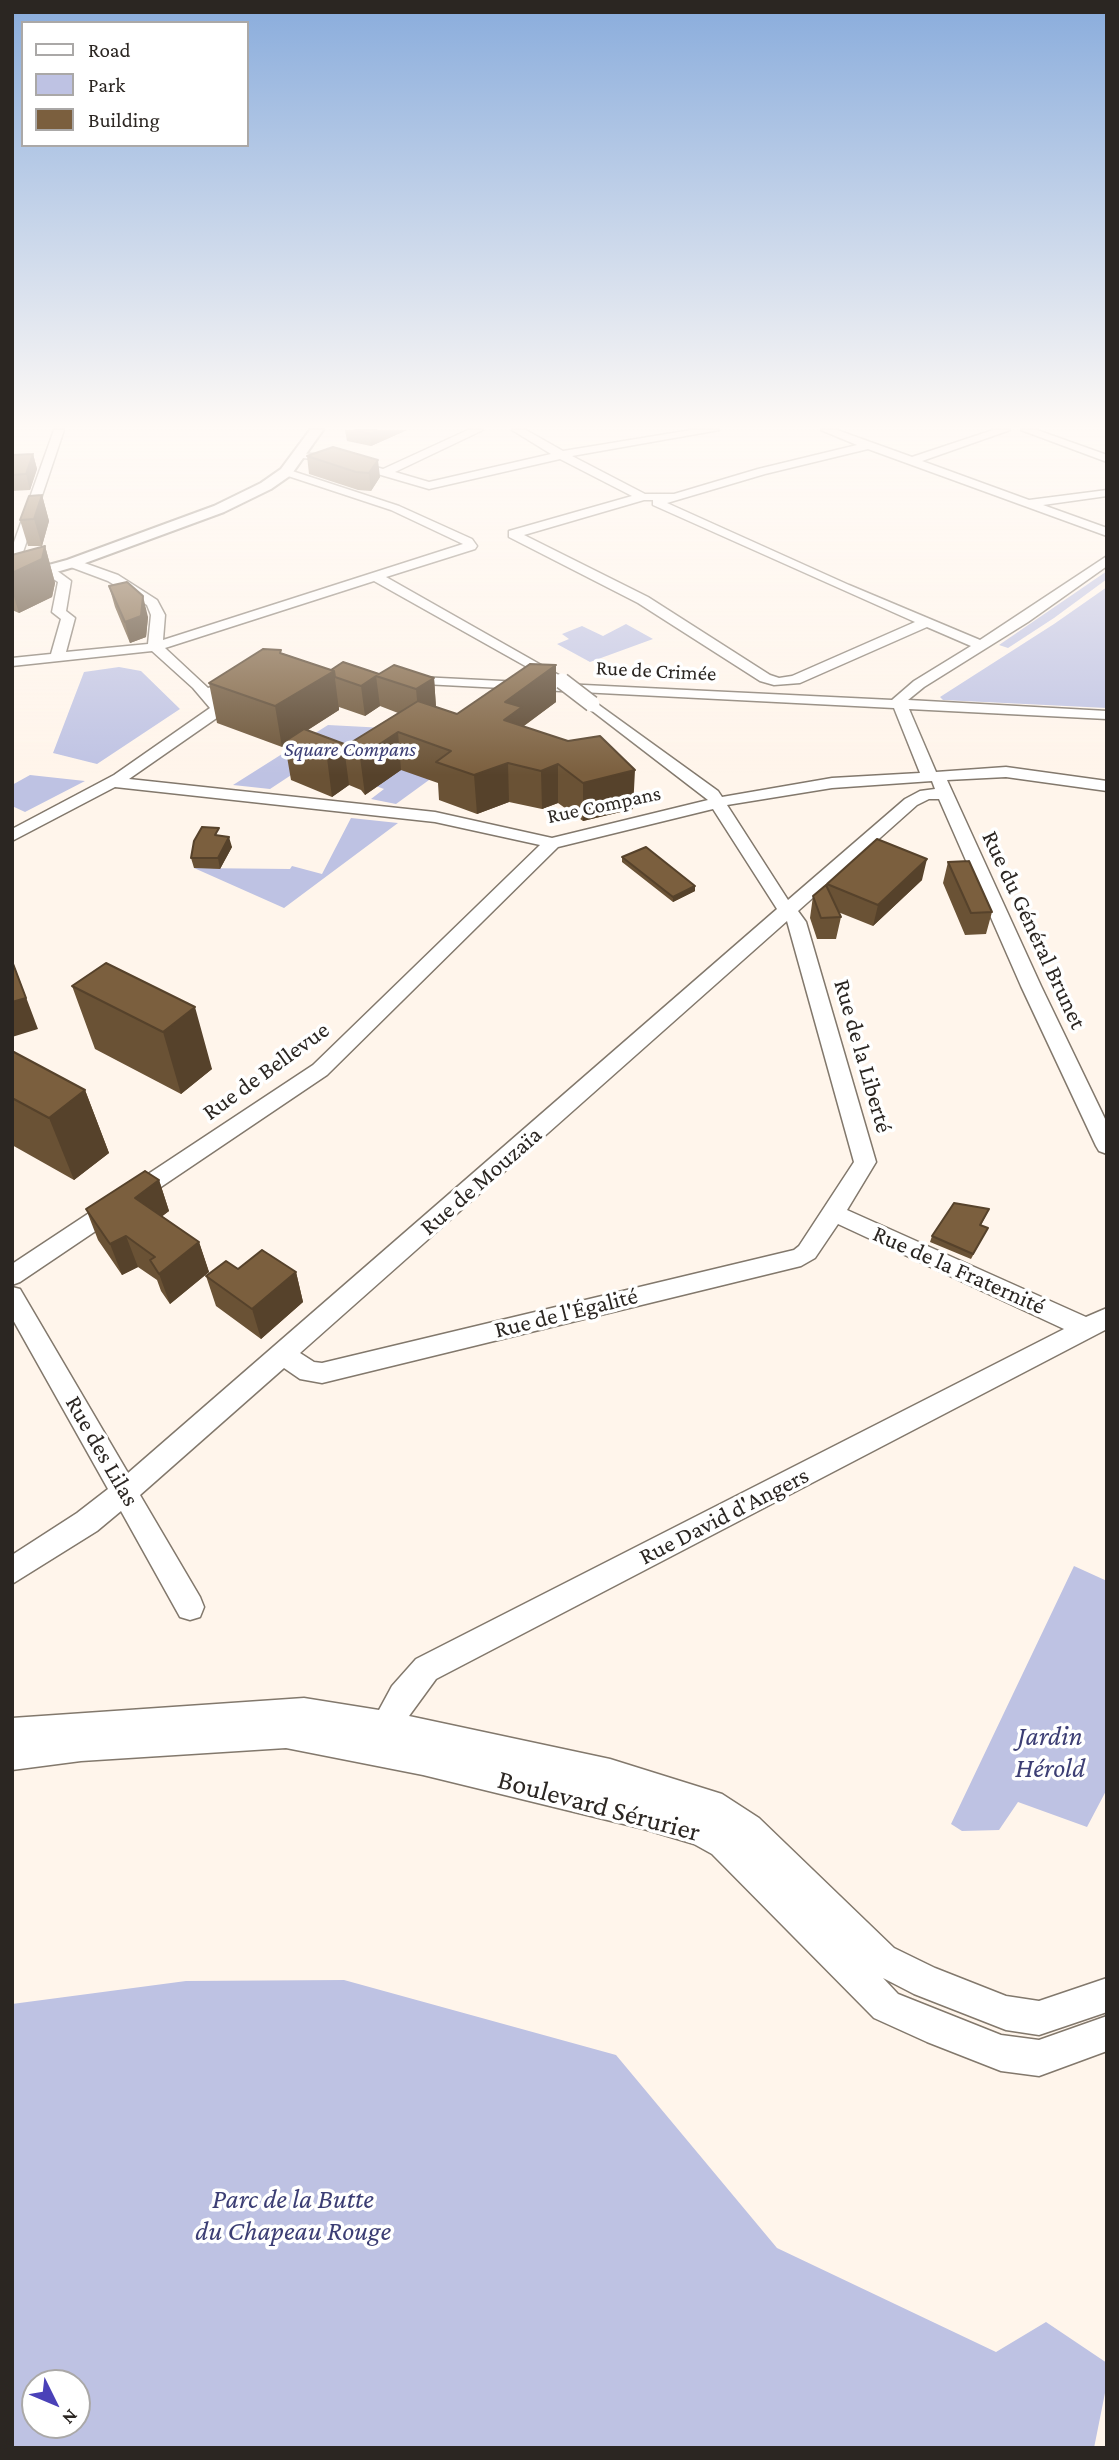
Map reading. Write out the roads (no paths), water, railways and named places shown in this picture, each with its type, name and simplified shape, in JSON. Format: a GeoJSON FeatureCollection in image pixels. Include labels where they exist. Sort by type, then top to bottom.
{"type":"FeatureCollection","features":[{"type":"Feature","properties":{"kind":"main road"},"geometry":{"type":"LineString","coordinates":[[12,580],[72,563],[122,545]]}},
{"type":"Feature","properties":{"kind":"street"},"geometry":{"type":"LineString","coordinates":[[12,662],[155,647],[470,545]]}},
{"type":"Feature","properties":{"kind":"street"},"geometry":{"type":"LineString","coordinates":[[534,545],[643,600],[765,678],[779,682],[789,682],[925,623]]}},
{"type":"Feature","properties":{"kind":"street"},"geometry":{"type":"LineString","coordinates":[[750,545],[925,623],[981,645]]}},
{"type":"Feature","properties":{"kind":"street"},"geometry":{"type":"LineString","coordinates":[[13,560],[41,565],[65,581],[58,612],[68,618],[57,658]]}},
{"type":"Feature","properties":{"kind":"street"},"geometry":{"type":"LineString","coordinates":[[900,706],[899,700],[919,684],[1047,604],[1107,560]]}},
{"type":"Feature","properties":{"kind":"street"},"geometry":{"type":"LineString","coordinates":[[72,563],[113,578],[152,603],[158,615],[155,647]]}},
{"type":"Feature","properties":{"kind":"street","name":"Rue de la Liberté"},"geometry":{"type":"LineString","coordinates":[[374,576],[562,681],[719,802],[776,896],[797,922],[865,1162],[834,1213]]}},
{"type":"Feature","properties":{"kind":"street"},"geometry":{"type":"LineString","coordinates":[[12,836],[112,782],[216,712],[218,708],[206,693],[155,647]]}},
{"type":"Feature","properties":{"kind":"street"},"geometry":{"type":"LineString","coordinates":[[206,693],[261,677]]}},
{"type":"Feature","properties":{"kind":"street","name":"Rue de Crimée"},"geometry":{"type":"LineString","coordinates":[[387,679],[1107,715]]}},
{"type":"Feature","properties":{"kind":"street","name":"Rue du Général Brunet"},"geometry":{"type":"LineString","coordinates":[[900,706],[934,788],[1107,1146]]}},
{"type":"Feature","properties":{"kind":"street","name":"Rue Compans"},"geometry":{"type":"LineString","coordinates":[[112,782],[435,817],[552,843],[719,802],[832,783],[934,788],[1006,772],[1107,786]]}},
{"type":"Feature","properties":{"kind":"street","name":"Rue de Mouzaïa"},"geometry":{"type":"LineString","coordinates":[[12,1571],[87,1522],[125,1492],[788,909],[911,802],[934,788]]}},
{"type":"Feature","properties":{"kind":"street","name":"Rue de Bellevue"},"geometry":{"type":"LineString","coordinates":[[12,1276],[320,1070],[552,843]]}},
{"type":"Feature","properties":{"kind":"street","name":"Rue de la Fraternité"},"geometry":{"type":"LineString","coordinates":[[834,1213],[1096,1322]]}},
{"type":"Feature","properties":{"kind":"street","name":"Rue de l'Égalité"},"geometry":{"type":"LineString","coordinates":[[283,1354],[309,1371],[322,1373],[801,1257],[834,1213]]}},
{"type":"Feature","properties":{"kind":"street","name":"Rue des Lilas"},"geometry":{"type":"LineString","coordinates":[[12,1296],[190,1606]]}},
{"type":"Feature","properties":{"kind":"street","name":"Rue David d'Angers"},"geometry":{"type":"LineString","coordinates":[[380,1737],[403,1696],[426,1669],[1096,1322]]}},
{"type":"Feature","properties":{"kind":"street","name":"Boulevard Sérurier"},"geometry":{"type":"LineString","coordinates":[[12,1733],[304,1713],[701,1830],[723,1843],[886,2006],[927,2025],[1001,2053],[1040,2059],[1107,2033]]}},
{"type":"Feature","properties":{"kind":"street","name":"Boulevard Sérurier"},"geometry":{"type":"LineString","coordinates":[[12,1755],[81,1746],[286,1733],[380,1737],[610,1775],[711,1805],[748,1829],[835,1917],[883,1960],[906,1973],[1006,2013],[1039,2018],[1107,1995]]}},
{"type":"Feature","properties":{"kind":"park label","name":"Square Compans"},"geometry":{"type":"Point","coordinates":[350,750]}},
{"type":"Feature","properties":{"kind":"park label","name":"Jardin Hérold"},"geometry":{"type":"Point","coordinates":[1050,1752]}},
{"type":"Feature","properties":{"kind":"park label","name":"Parc de la Butte du Chapeau Rouge"},"geometry":{"type":"Point","coordinates":[293,2215]}}]}
